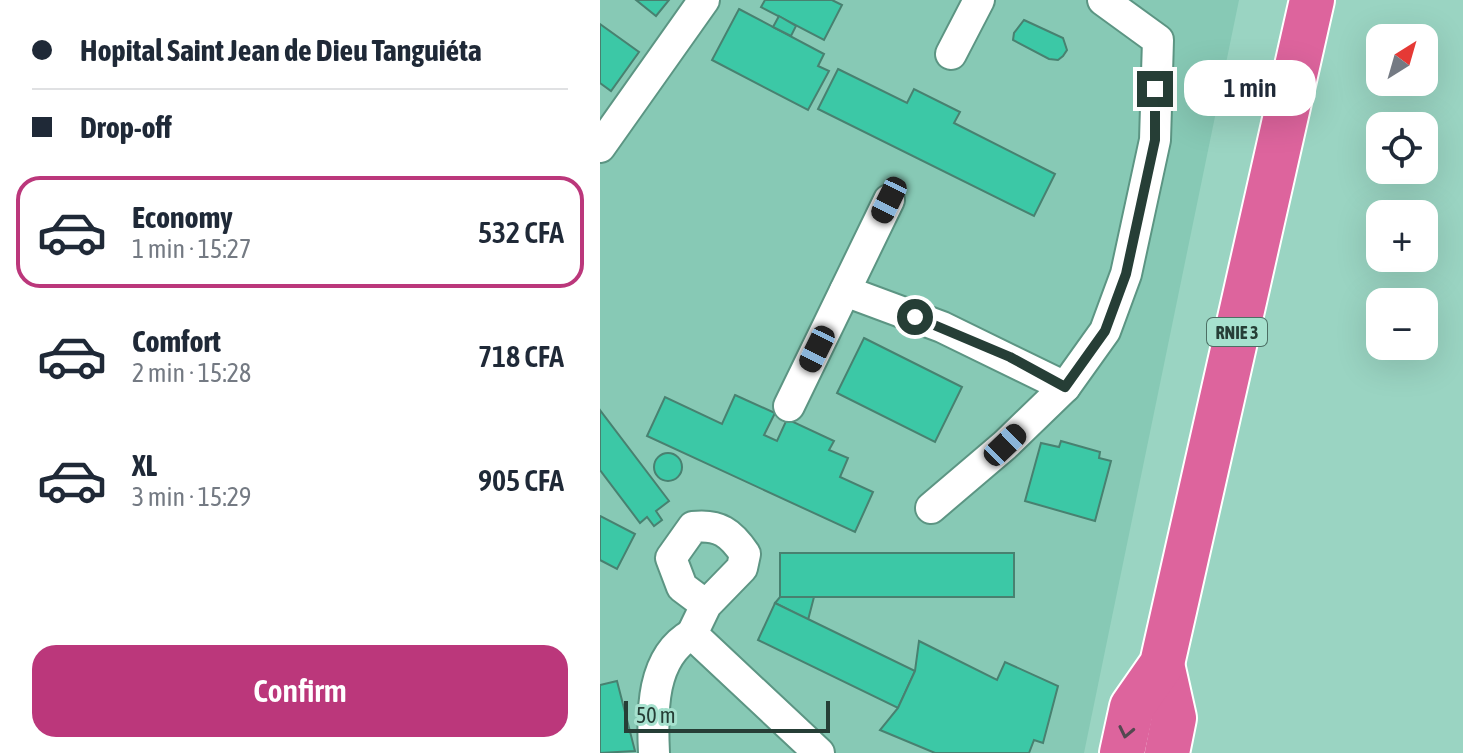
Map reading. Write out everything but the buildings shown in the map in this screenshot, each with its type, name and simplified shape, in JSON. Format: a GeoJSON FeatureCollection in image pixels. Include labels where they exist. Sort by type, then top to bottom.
{"type":"FeatureCollection","features":[{"type":"Feature","properties":{"kind":"highway","name":"RNIE 3"},"geometry":{"type":"LineString","coordinates":[[1122,753],[1132,707],[1162,664],[1312,0]]}},
{"type":"Feature","properties":{"kind":"highway","name":"RNIE 3"},"geometry":{"type":"LineString","coordinates":[[1162,664],[1174,718],[1167,753]]}},
{"type":"Feature","properties":{"kind":"lane"},"geometry":{"type":"LineString","coordinates":[[600,147],[704,0]]}},
{"type":"Feature","properties":{"kind":"lane"},"geometry":{"type":"LineString","coordinates":[[951,54],[979,0]]}},
{"type":"Feature","properties":{"kind":"lane"},"geometry":{"type":"LineString","coordinates":[[931,508],[1005,445],[1065,387],[1105,331],[1126,274],[1155,140],[1158,40],[1103,0]]}},
{"type":"Feature","properties":{"kind":"lane"},"geometry":{"type":"LineString","coordinates":[[789,406],[889,200]]}},
{"type":"Feature","properties":{"kind":"lane"},"geometry":{"type":"LineString","coordinates":[[845,291],[942,327],[1065,387]]}},
{"type":"Feature","properties":{"kind":"lane"},"geometry":{"type":"LineString","coordinates":[[654,753],[653,722],[658,678],[677,642],[692,634],[706,605]]}},
{"type":"Feature","properties":{"kind":"lane"},"geometry":{"type":"LineString","coordinates":[[692,634],[819,753]]}},
{"type":"Feature","properties":{"kind":"shaded area"},"geometry":{"type":"Polygon","coordinates":[[[600,0],[1239,0],[1084,753],[600,753],[600,0]]]}},
{"type":"Feature","properties":{"kind":"route"},"geometry":{"type":"LineString","coordinates":[[915,317],[1010,357],[1065,387],[1105,331],[1126,274],[1155,140],[1155,89]]}}]}
